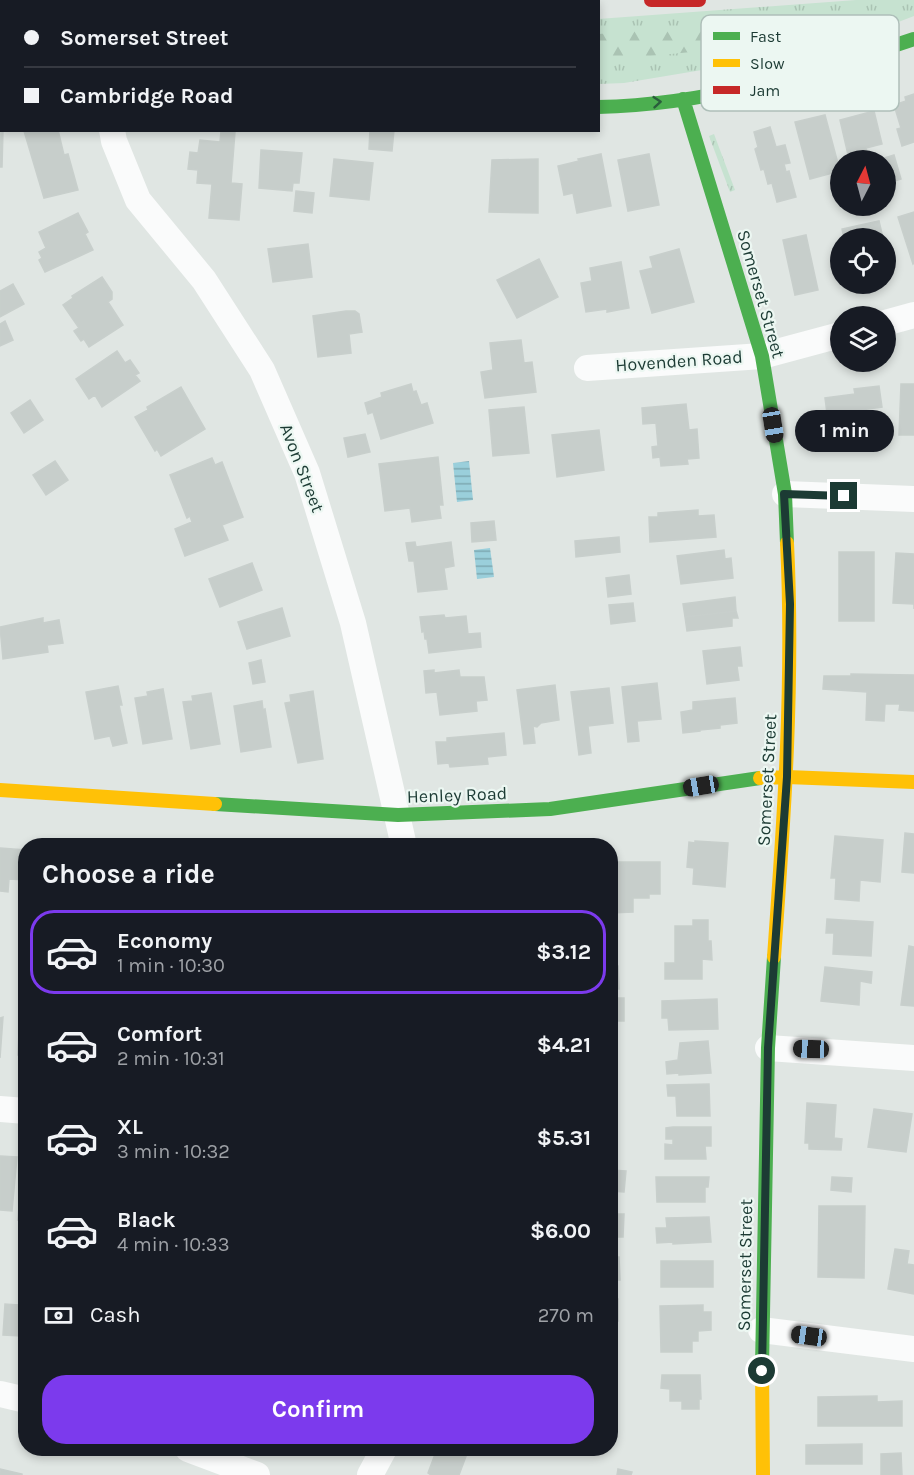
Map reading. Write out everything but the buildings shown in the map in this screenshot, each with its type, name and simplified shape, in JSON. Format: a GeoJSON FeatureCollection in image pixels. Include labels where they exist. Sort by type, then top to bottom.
{"type":"FeatureCollection","features":[{"type":"Feature","properties":{"kind":"main road"},"geometry":{"type":"LineString","coordinates":[[651,0],[699,0]]}},
{"type":"Feature","properties":{"kind":"main road"},"geometry":{"type":"LineString","coordinates":[[899,44],[914,39]]}},
{"type":"Feature","properties":{"kind":"main road"},"geometry":{"type":"LineString","coordinates":[[600,107],[701,95]]}},
{"type":"Feature","properties":{"kind":"main road","name":"Somerset Street"},"geometry":{"type":"LineString","coordinates":[[682,99],[762,356],[784,494],[790,604],[787,777],[768,1048],[761,1330],[762,1475]]}},
{"type":"Feature","properties":{"kind":"main road","name":"Henley Road"},"geometry":{"type":"LineString","coordinates":[[0,790],[398,815],[550,809],[747,779],[787,777],[914,782]]}},
{"type":"Feature","properties":{"kind":"street","name":"Avon Street"},"geometry":{"type":"LineString","coordinates":[[112,132],[138,200],[204,280],[262,370],[307,473],[352,623],[402,838]]}},
{"type":"Feature","properties":{"kind":"street"},"geometry":{"type":"LineString","coordinates":[[896,320],[914,315]]}},
{"type":"Feature","properties":{"kind":"street","name":"Hovenden Road"},"geometry":{"type":"LineString","coordinates":[[587,368],[762,356],[830,338]]}},
{"type":"Feature","properties":{"kind":"street"},"geometry":{"type":"LineString","coordinates":[[784,494],[914,499]]}},
{"type":"Feature","properties":{"kind":"street"},"geometry":{"type":"LineString","coordinates":[[768,1048],[914,1058]]}},
{"type":"Feature","properties":{"kind":"street"},"geometry":{"type":"LineString","coordinates":[[0,1109],[18,1110]]}},
{"type":"Feature","properties":{"kind":"street"},"geometry":{"type":"LineString","coordinates":[[761,1330],[914,1349]]}},
{"type":"Feature","properties":{"kind":"street"},"geometry":{"type":"LineString","coordinates":[[0,1394],[18,1398]]}},
{"type":"Feature","properties":{"kind":"street"},"geometry":{"type":"LineString","coordinates":[[207,1456],[257,1475]]}},
{"type":"Feature","properties":{"kind":"street"},"geometry":{"type":"LineString","coordinates":[[370,1475],[380,1456]]}},
{"type":"Feature","properties":{"kind":"green space"},"geometry":{"type":"Polygon","coordinates":[[[856,0],[914,0],[914,16],[899,22],[899,15],[701,15],[701,70],[624,83],[600,84],[600,19],[856,0]]]}},
{"type":"Feature","properties":{"kind":"green space"},"geometry":{"type":"Polygon","coordinates":[[[656,29],[701,29],[701,51],[600,61],[600,34],[656,29]]]}},
{"type":"Feature","properties":{"kind":"green space"},"geometry":{"type":"Polygon","coordinates":[[[714,134],[735,190],[730,192],[709,136],[714,134]]]}},
{"type":"Feature","properties":{"kind":"water"},"geometry":{"type":"Polygon","coordinates":[[[469,461],[473,500],[457,502],[453,463],[469,461]]]}},
{"type":"Feature","properties":{"kind":"water"},"geometry":{"type":"Polygon","coordinates":[[[490,548],[494,577],[477,579],[474,550],[490,548]]]}},
{"type":"Feature","properties":{"kind":"traffic: fast"},"geometry":{"type":"LineString","coordinates":[[899,44],[914,39]]}},
{"type":"Feature","properties":{"kind":"traffic: fast"},"geometry":{"type":"LineString","coordinates":[[600,107],[638,105],[701,97]]}},
{"type":"Feature","properties":{"kind":"traffic: fast"},"geometry":{"type":"LineString","coordinates":[[683,99],[762,356],[785,494],[787,543]]}},
{"type":"Feature","properties":{"kind":"traffic: fast"},"geometry":{"type":"LineString","coordinates":[[215,804],[398,815],[550,809],[760,778]]}},
{"type":"Feature","properties":{"kind":"traffic: fast"},"geometry":{"type":"LineString","coordinates":[[762,1367],[768,1048],[774,957]]}},
{"type":"Feature","properties":{"kind":"traffic: slow"},"geometry":{"type":"LineString","coordinates":[[774,957],[789,698],[787,543]]}},
{"type":"Feature","properties":{"kind":"traffic: slow"},"geometry":{"type":"LineString","coordinates":[[760,778],[914,782]]}},
{"type":"Feature","properties":{"kind":"traffic: slow"},"geometry":{"type":"LineString","coordinates":[[0,790],[215,804]]}},
{"type":"Feature","properties":{"kind":"traffic: slow"},"geometry":{"type":"LineString","coordinates":[[762,1367],[763,1475]]}},
{"type":"Feature","properties":{"kind":"traffic: jam"},"geometry":{"type":"LineString","coordinates":[[651,0],[699,0]]}},
{"type":"Feature","properties":{"kind":"route"},"geometry":{"type":"LineString","coordinates":[[762,1371],[768,1048],[787,777],[790,604],[784,494],[844,496]]}}]}
